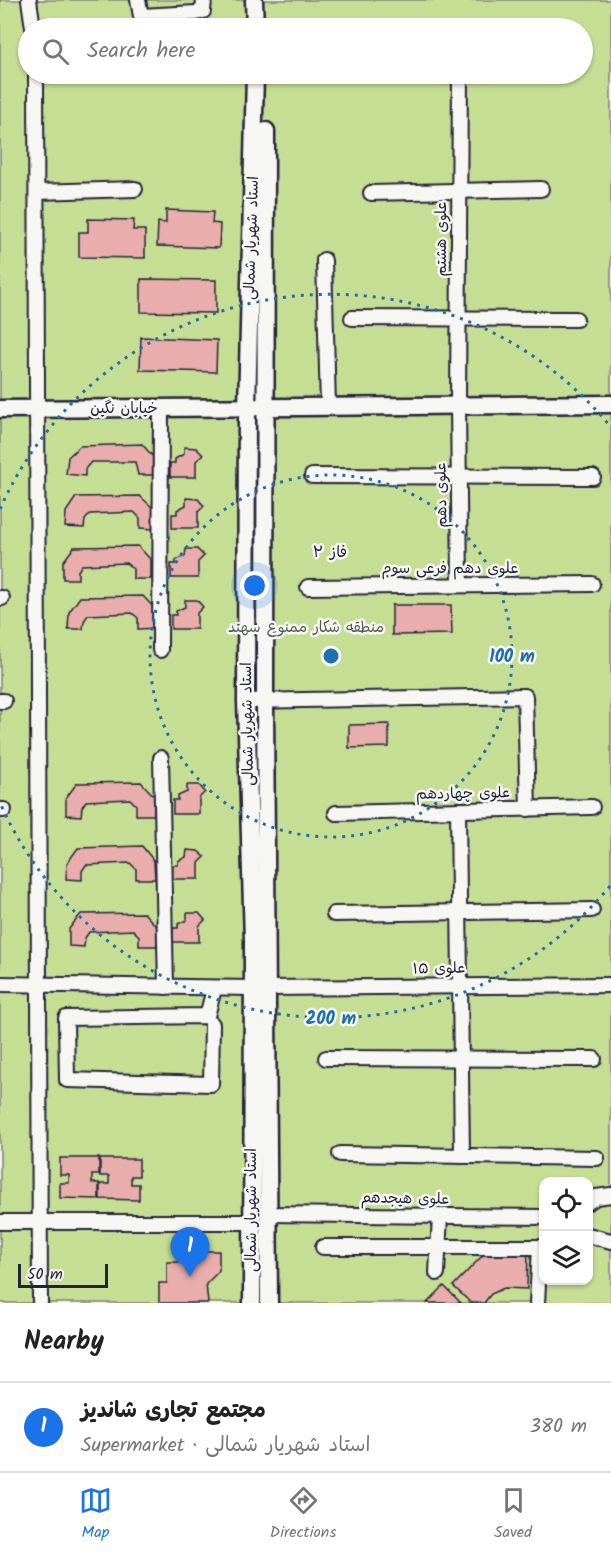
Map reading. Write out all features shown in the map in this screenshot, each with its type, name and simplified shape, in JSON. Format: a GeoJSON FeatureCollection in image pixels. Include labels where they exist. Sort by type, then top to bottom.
{"type":"FeatureCollection","features":[{"type":"Feature","properties":{"kind":"street"},"geometry":{"type":"LineString","coordinates":[[29,0],[32,18]]}},
{"type":"Feature","properties":{"kind":"street"},"geometry":{"type":"LineString","coordinates":[[138,0],[141,16],[196,13],[203,11],[204,0]]}},
{"type":"Feature","properties":{"kind":"street"},"geometry":{"type":"LineString","coordinates":[[254,0],[255,18]]}},
{"type":"Feature","properties":{"kind":"street"},"geometry":{"type":"LineString","coordinates":[[266,0],[266,18]]}},
{"type":"Feature","properties":{"kind":"street"},"geometry":{"type":"LineString","coordinates":[[36,84],[40,1303]]}},
{"type":"Feature","properties":{"kind":"street","name":"استاد شهریار شمالی"},"geometry":{"type":"LineString","coordinates":[[255,84],[248,409],[246,701],[260,988]]}},
{"type":"Feature","properties":{"kind":"street","name":"استاد شهریار شمالی"},"geometry":{"type":"LineString","coordinates":[[252,1303],[260,1218],[260,988],[267,408],[266,84]]}},
{"type":"Feature","properties":{"kind":"street","name":"علوی هشتم"},"geometry":{"type":"LineString","coordinates":[[458,405],[460,84]]}},
{"type":"Feature","properties":{"kind":"street"},"geometry":{"type":"LineString","coordinates":[[38,192],[135,189]]}},
{"type":"Feature","properties":{"kind":"street"},"geometry":{"type":"LineString","coordinates":[[371,194],[541,189]]}},
{"type":"Feature","properties":{"kind":"street"},"geometry":{"type":"LineString","coordinates":[[324,260],[328,406]]}},
{"type":"Feature","properties":{"kind":"street"},"geometry":{"type":"LineString","coordinates":[[352,318],[576,319]]}},
{"type":"Feature","properties":{"kind":"street","name":"خیابان نگین"},"geometry":{"type":"LineString","coordinates":[[0,409],[248,409],[328,406],[611,404]]}},
{"type":"Feature","properties":{"kind":"street","name":"علوی دهم"},"geometry":{"type":"LineString","coordinates":[[458,405],[460,585]]}},
{"type":"Feature","properties":{"kind":"street"},"geometry":{"type":"LineString","coordinates":[[160,650],[161,409]]}},
{"type":"Feature","properties":{"kind":"street"},"geometry":{"type":"LineString","coordinates":[[312,476],[593,477]]}},
{"type":"Feature","properties":{"kind":"street","name":"علوی دهم فرعی سوم"},"geometry":{"type":"LineString","coordinates":[[308,586],[592,584]]}},
{"type":"Feature","properties":{"kind":"street"},"geometry":{"type":"LineString","coordinates":[[246,701],[525,696],[528,809]]}},
{"type":"Feature","properties":{"kind":"street"},"geometry":{"type":"LineString","coordinates":[[161,758],[166,987]]}},
{"type":"Feature","properties":{"kind":"street","name":"علوی چهاردهم"},"geometry":{"type":"LineString","coordinates":[[336,813],[592,807]]}},
{"type":"Feature","properties":{"kind":"street"},"geometry":{"type":"LineString","coordinates":[[458,810],[462,1156]]}},
{"type":"Feature","properties":{"kind":"street"},"geometry":{"type":"LineString","coordinates":[[334,914],[592,910]]}},
{"type":"Feature","properties":{"kind":"street","name":"علوی ۱۵"},"geometry":{"type":"LineString","coordinates":[[0,984],[214,989],[611,985]]}},
{"type":"Feature","properties":{"kind":"street"},"geometry":{"type":"LineString","coordinates":[[212,1024],[211,1084],[67,1080],[66,1018],[207,1016],[214,989]]}},
{"type":"Feature","properties":{"kind":"street"},"geometry":{"type":"LineString","coordinates":[[326,1058],[594,1059]]}},
{"type":"Feature","properties":{"kind":"street"},"geometry":{"type":"LineString","coordinates":[[340,1154],[597,1158]]}},
{"type":"Feature","properties":{"kind":"street"},"geometry":{"type":"LineString","coordinates":[[593,1199],[611,1195]]}},
{"type":"Feature","properties":{"kind":"street"},"geometry":{"type":"LineString","coordinates":[[437,1273],[440,1216]]}},
{"type":"Feature","properties":{"kind":"street","name":"علوی هیجدهم"},"geometry":{"type":"LineString","coordinates":[[0,1222],[440,1216],[539,1217]]}},
{"type":"Feature","properties":{"kind":"street","name":"استاد شهریار شمالی"},"geometry":{"type":"LineString","coordinates":[[260,1218],[269,1303]]}},
{"type":"Feature","properties":{"kind":"street"},"geometry":{"type":"LineString","coordinates":[[593,1236],[611,1242]]}},
{"type":"Feature","properties":{"kind":"street"},"geometry":{"type":"LineString","coordinates":[[323,1247],[540,1246],[537,1303]]}},
{"type":"Feature","properties":{"kind":"green space","name":"منطقه شکار ممنوع سهند"},"geometry":{"type":"Polygon","coordinates":[[[0,0],[611,0],[611,1303],[0,1303],[0,0]]]}},
{"type":"Feature","properties":{"kind":"building"},"geometry":{"type":"Polygon","coordinates":[[[166,210],[213,212],[212,223],[220,224],[219,248],[157,246],[158,222],[166,223],[166,210]]]}},
{"type":"Feature","properties":{"kind":"building"},"geometry":{"type":"Polygon","coordinates":[[[88,219],[134,220],[133,230],[145,230],[145,258],[79,257],[79,232],[88,232],[88,219]]]}},
{"type":"Feature","properties":{"kind":"building"},"geometry":{"type":"Polygon","coordinates":[[[141,279],[216,280],[216,313],[141,312],[141,279]]]}},
{"type":"Feature","properties":{"kind":"building"},"geometry":{"type":"Polygon","coordinates":[[[141,337],[217,340],[216,372],[140,370],[141,337]]]}},
{"type":"Feature","properties":{"kind":"building"},"geometry":{"type":"Polygon","coordinates":[[[142,444],[154,458],[156,471],[153,475],[138,475],[135,462],[91,462],[85,469],[85,476],[66,474],[68,457],[80,446],[142,444]]]}},
{"type":"Feature","properties":{"kind":"building"},"geometry":{"type":"Polygon","coordinates":[[[184,447],[196,448],[203,455],[196,461],[196,477],[170,477],[170,463],[175,463],[175,459],[184,454],[184,447]]]}},
{"type":"Feature","properties":{"kind":"building"},"geometry":{"type":"Polygon","coordinates":[[[140,496],[155,510],[154,529],[140,528],[140,518],[134,512],[90,514],[85,520],[84,528],[65,527],[66,512],[76,497],[140,496]]]}},
{"type":"Feature","properties":{"kind":"building"},"geometry":{"type":"Polygon","coordinates":[[[186,498],[198,499],[204,506],[198,512],[198,528],[172,528],[172,514],[177,514],[177,510],[186,505],[186,498]]]}},
{"type":"Feature","properties":{"kind":"building"},"geometry":{"type":"Polygon","coordinates":[[[138,546],[151,560],[151,579],[133,579],[133,569],[126,563],[82,565],[78,571],[78,579],[63,579],[63,562],[74,547],[138,546]]]}},
{"type":"Feature","properties":{"kind":"building"},"geometry":{"type":"Polygon","coordinates":[[[186,549],[197,549],[204,556],[198,562],[198,578],[171,578],[171,564],[176,564],[176,560],[185,556],[186,549]]]}},
{"type":"Feature","properties":{"kind":"building"},"geometry":{"type":"Polygon","coordinates":[[[143,596],[156,610],[157,628],[138,629],[138,618],[132,613],[88,615],[83,629],[68,629],[69,612],[80,597],[143,596]]]}},
{"type":"Feature","properties":{"kind":"building"},"geometry":{"type":"Polygon","coordinates":[[[185,600],[197,600],[203,607],[197,613],[197,629],[171,629],[171,615],[176,615],[176,611],[185,607],[185,600]]]}},
{"type":"Feature","properties":{"kind":"building"},"geometry":{"type":"Polygon","coordinates":[[[392,605],[451,605],[452,634],[392,635],[392,605]]]}},
{"type":"Feature","properties":{"kind":"building"},"geometry":{"type":"Polygon","coordinates":[[[389,724],[389,747],[349,748],[349,725],[389,724]]]}},
{"type":"Feature","properties":{"kind":"building"},"geometry":{"type":"Polygon","coordinates":[[[141,782],[154,796],[154,815],[136,815],[136,805],[130,799],[86,801],[82,807],[81,816],[66,815],[66,798],[77,783],[141,782]]]}},
{"type":"Feature","properties":{"kind":"building"},"geometry":{"type":"Polygon","coordinates":[[[187,785],[199,785],[205,792],[199,798],[199,814],[173,814],[173,800],[178,800],[178,796],[187,792],[187,785]]]}},
{"type":"Feature","properties":{"kind":"building"},"geometry":{"type":"Polygon","coordinates":[[[142,846],[154,861],[155,879],[136,879],[136,869],[130,863],[86,865],[82,871],[82,880],[66,879],[67,863],[78,848],[142,846]]]}},
{"type":"Feature","properties":{"kind":"building"},"geometry":{"type":"Polygon","coordinates":[[[187,850],[198,851],[205,857],[199,863],[199,879],[173,879],[173,865],[178,865],[178,861],[186,857],[187,850]]]}},
{"type":"Feature","properties":{"kind":"building"},"geometry":{"type":"Polygon","coordinates":[[[144,913],[157,927],[157,946],[139,946],[139,936],[133,930],[89,932],[85,938],[84,947],[69,946],[69,929],[81,914],[144,913]]]}},
{"type":"Feature","properties":{"kind":"building"},"geometry":{"type":"Polygon","coordinates":[[[187,913],[199,913],[205,920],[199,926],[199,942],[173,942],[173,928],[178,928],[178,924],[187,920],[187,913]]]}},
{"type":"Feature","properties":{"kind":"building"},"geometry":{"type":"Polygon","coordinates":[[[60,1158],[99,1158],[99,1175],[92,1175],[92,1183],[99,1183],[99,1199],[60,1198],[60,1183],[69,1183],[69,1175],[60,1175],[60,1158]]]}},
{"type":"Feature","properties":{"kind":"building"},"geometry":{"type":"Polygon","coordinates":[[[100,1159],[139,1159],[139,1176],[131,1176],[131,1184],[139,1184],[139,1200],[100,1199],[100,1184],[109,1184],[109,1176],[100,1176],[100,1159]]]}},
{"type":"Feature","properties":{"kind":"building"},"geometry":{"type":"Polygon","coordinates":[[[189,1251],[219,1251],[219,1271],[206,1284],[208,1303],[159,1303],[159,1283],[167,1283],[167,1262],[180,1262],[189,1257],[189,1251]]]}},
{"type":"Feature","properties":{"kind":"building"},"geometry":{"type":"Polygon","coordinates":[[[485,1253],[528,1253],[527,1289],[504,1288],[491,1294],[484,1303],[471,1303],[453,1286],[485,1253]]]}},
{"type":"Feature","properties":{"kind":"building"},"geometry":{"type":"Polygon","coordinates":[[[444,1286],[461,1303],[427,1303],[444,1286]]]}},
{"type":"Feature","properties":{"kind":"place","name":"مجتمع تجاری شاندیز"},"geometry":{"type":"Point","coordinates":[190,1277]}},
{"type":"Feature","properties":{"kind":"district","name":"فاز ۲"},"geometry":{"type":"Point","coordinates":[330,552]}}]}
